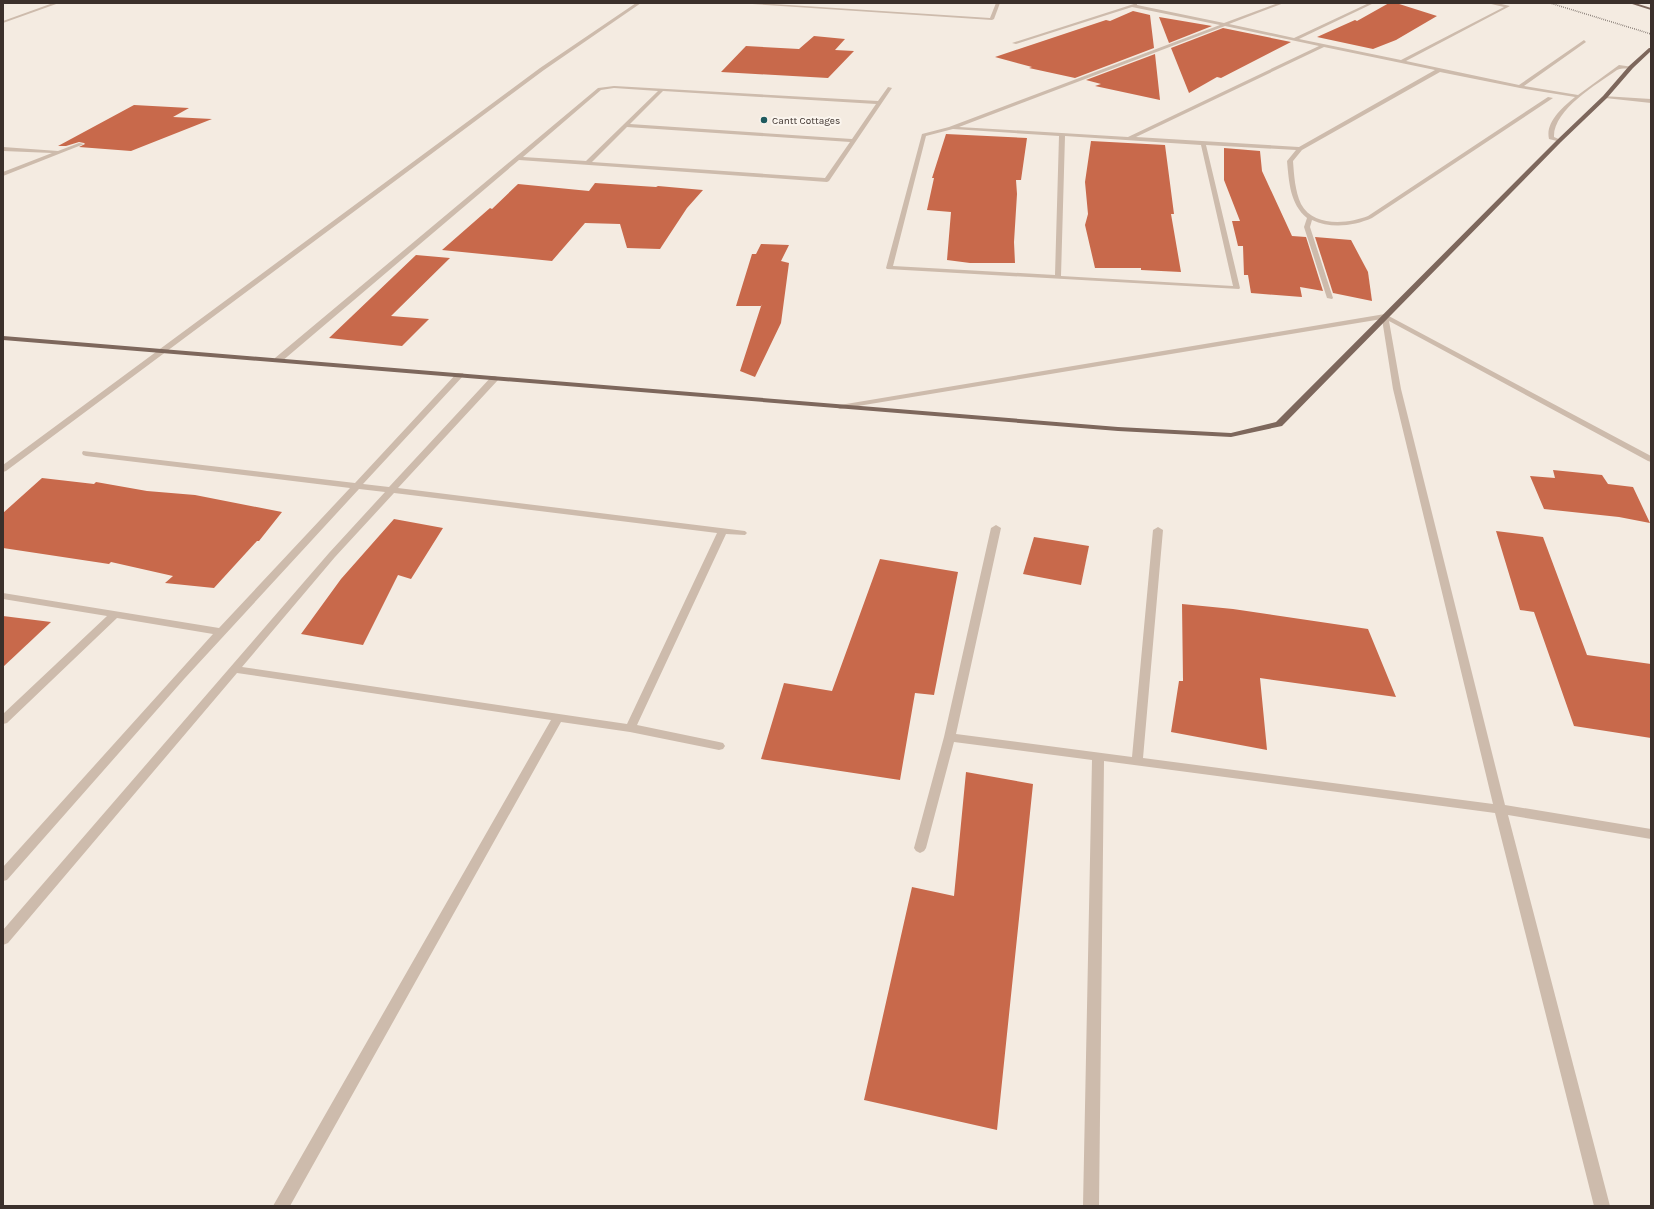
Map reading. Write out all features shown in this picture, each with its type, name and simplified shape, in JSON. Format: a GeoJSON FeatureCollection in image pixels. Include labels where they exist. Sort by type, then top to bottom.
{"type":"FeatureCollection","features":[{"type":"Feature","properties":{"kind":"main road"},"geometry":{"type":"LineString","coordinates":[[1631,3],[1651,9]]}},
{"type":"Feature","properties":{"kind":"main road"},"geometry":{"type":"LineString","coordinates":[[3,338],[1118,429],[1231,434],[1279,424],[1559,141],[1605,97],[1631,67],[1651,49]]}},
{"type":"Feature","properties":{"kind":"street"},"geometry":{"type":"LineString","coordinates":[[3,22],[57,3]]}},
{"type":"Feature","properties":{"kind":"street"},"geometry":{"type":"LineString","coordinates":[[3,469],[161,350],[542,69],[639,3]]}},
{"type":"Feature","properties":{"kind":"street"},"geometry":{"type":"LineString","coordinates":[[739,3],[992,19],[998,3]]}},
{"type":"Feature","properties":{"kind":"street"},"geometry":{"type":"LineString","coordinates":[[1014,43],[1137,3]]}},
{"type":"Feature","properties":{"kind":"street"},"geometry":{"type":"LineString","coordinates":[[1203,143],[1237,288],[889,268],[924,135],[951,128],[1282,3]]}},
{"type":"Feature","properties":{"kind":"street"},"geometry":{"type":"LineString","coordinates":[[1294,40],[1372,3]]}},
{"type":"Feature","properties":{"kind":"street"},"geometry":{"type":"LineString","coordinates":[[1401,62],[1508,6],[1489,3]]}},
{"type":"Feature","properties":{"kind":"street"},"geometry":{"type":"LineString","coordinates":[[1131,5],[1520,87],[1577,96]]}},
{"type":"Feature","properties":{"kind":"street"},"geometry":{"type":"LineString","coordinates":[[1520,87],[1584,41]]}},
{"type":"Feature","properties":{"kind":"street"},"geometry":{"type":"LineString","coordinates":[[1129,139],[1322,46]]}},
{"type":"Feature","properties":{"kind":"street"},"geometry":{"type":"LineString","coordinates":[[1559,141],[1551,138],[1550,135],[1553,123],[1577,96],[1614,69],[1621,66],[1631,67]]}},
{"type":"Feature","properties":{"kind":"street"},"geometry":{"type":"LineString","coordinates":[[1439,70],[1300,149],[1290,161],[1295,197],[1302,213],[1322,223],[1357,223],[1370,217],[1550,98]]}},
{"type":"Feature","properties":{"kind":"street"},"geometry":{"type":"LineString","coordinates":[[278,360],[600,89],[614,87],[880,103]]}},
{"type":"Feature","properties":{"kind":"street"},"geometry":{"type":"LineString","coordinates":[[519,158],[828,180],[890,88]]}},
{"type":"Feature","properties":{"kind":"street"},"geometry":{"type":"LineString","coordinates":[[587,163],[662,90]]}},
{"type":"Feature","properties":{"kind":"street"},"geometry":{"type":"LineString","coordinates":[[1605,97],[1651,101]]}},
{"type":"Feature","properties":{"kind":"street"},"geometry":{"type":"LineString","coordinates":[[626,125],[855,141]]}},
{"type":"Feature","properties":{"kind":"street"},"geometry":{"type":"LineString","coordinates":[[951,128],[1300,149]]}},
{"type":"Feature","properties":{"kind":"street"},"geometry":{"type":"LineString","coordinates":[[1058,278],[1062,135]]}},
{"type":"Feature","properties":{"kind":"street"},"geometry":{"type":"LineString","coordinates":[[3,174],[82,144]]}},
{"type":"Feature","properties":{"kind":"street"},"geometry":{"type":"LineString","coordinates":[[3,149],[60,152]]}},
{"type":"Feature","properties":{"kind":"street"},"geometry":{"type":"LineString","coordinates":[[1310,218],[1307,227],[1330,298]]}},
{"type":"Feature","properties":{"kind":"street"},"geometry":{"type":"LineString","coordinates":[[840,407],[1385,316],[1651,459]]}},
{"type":"Feature","properties":{"kind":"street"},"geometry":{"type":"LineString","coordinates":[[1385,316],[1398,390],[1500,809],[1602,1206]]}},
{"type":"Feature","properties":{"kind":"street"},"geometry":{"type":"LineString","coordinates":[[3,876],[221,632],[460,375]]}},
{"type":"Feature","properties":{"kind":"street"},"geometry":{"type":"LineString","coordinates":[[3,939],[332,555],[495,378]]}},
{"type":"Feature","properties":{"kind":"street"},"geometry":{"type":"LineString","coordinates":[[86,453],[742,533]]}},
{"type":"Feature","properties":{"kind":"street"},"geometry":{"type":"LineString","coordinates":[[920,848],[950,737],[996,528]]}},
{"type":"Feature","properties":{"kind":"street"},"geometry":{"type":"LineString","coordinates":[[630,728],[723,530]]}},
{"type":"Feature","properties":{"kind":"street"},"geometry":{"type":"LineString","coordinates":[[1137,762],[1158,530]]}},
{"type":"Feature","properties":{"kind":"street"},"geometry":{"type":"LineString","coordinates":[[3,596],[221,632]]}},
{"type":"Feature","properties":{"kind":"street"},"geometry":{"type":"LineString","coordinates":[[3,720],[114,615]]}},
{"type":"Feature","properties":{"kind":"street"},"geometry":{"type":"LineString","coordinates":[[235,669],[630,728],[719,746]]}},
{"type":"Feature","properties":{"kind":"street"},"geometry":{"type":"LineString","coordinates":[[281,1206],[558,717]]}},
{"type":"Feature","properties":{"kind":"street"},"geometry":{"type":"LineString","coordinates":[[950,737],[1500,809],[1651,834]]}},
{"type":"Feature","properties":{"kind":"street"},"geometry":{"type":"LineString","coordinates":[[1091,1206],[1098,756]]}},
{"type":"Feature","properties":{"kind":"building"},"geometry":{"type":"Polygon","coordinates":[[[1389,3],[1396,3],[1437,16],[1396,40],[1373,49],[1317,37],[1355,20],[1357,21],[1389,3]]]}},
{"type":"Feature","properties":{"kind":"building"},"geometry":{"type":"Polygon","coordinates":[[[1133,11],[1150,15],[1154,48],[1075,78],[1029,68],[1032,67],[995,57],[1106,20],[1110,21],[1133,11]]]}},
{"type":"Feature","properties":{"kind":"building"},"geometry":{"type":"Polygon","coordinates":[[[1159,17],[1212,26],[1169,43],[1159,17]]]}},
{"type":"Feature","properties":{"kind":"building"},"geometry":{"type":"Polygon","coordinates":[[[1223,28],[1291,42],[1221,78],[1217,77],[1189,93],[1171,48],[1223,28]]]}},
{"type":"Feature","properties":{"kind":"building"},"geometry":{"type":"Polygon","coordinates":[[[814,36],[845,39],[835,50],[854,51],[828,78],[721,72],[746,46],[799,49],[814,36]]]}},
{"type":"Feature","properties":{"kind":"building"},"geometry":{"type":"Polygon","coordinates":[[[1155,54],[1160,100],[1095,86],[1101,84],[1086,80],[1155,54]]]}},
{"type":"Feature","properties":{"kind":"building"},"geometry":{"type":"Polygon","coordinates":[[[134,105],[189,108],[173,117],[212,119],[131,151],[79,147],[85,144],[79,142],[66,146],[58,146],[134,105]]]}},
{"type":"Feature","properties":{"kind":"building"},"geometry":{"type":"Polygon","coordinates":[[[946,134],[1027,138],[1021,180],[1016,180],[1017,194],[1014,242],[1015,263],[970,263],[947,260],[951,212],[927,210],[934,178],[932,178],[946,134]]]}},
{"type":"Feature","properties":{"kind":"building"},"geometry":{"type":"Polygon","coordinates":[[[1091,141],[1165,145],[1174,214],[1171,214],[1181,272],[1141,270],[1141,268],[1095,268],[1085,225],[1088,214],[1085,182],[1091,141]]]}},
{"type":"Feature","properties":{"kind":"building"},"geometry":{"type":"Polygon","coordinates":[[[1224,148],[1260,151],[1262,171],[1292,236],[1306,237],[1323,291],[1300,287],[1302,297],[1251,293],[1248,275],[1244,275],[1243,246],[1238,246],[1232,221],[1240,221],[1224,180],[1224,148]]]}},
{"type":"Feature","properties":{"kind":"building"},"geometry":{"type":"Polygon","coordinates":[[[595,183],[703,190],[687,208],[660,249],[627,248],[620,224],[585,223],[552,261],[442,250],[490,208],[492,209],[518,184],[589,191],[595,183]]]}},
{"type":"Feature","properties":{"kind":"building"},"geometry":{"type":"Polygon","coordinates":[[[1315,237],[1351,240],[1368,272],[1372,301],[1333,293],[1315,237]]]}},
{"type":"Feature","properties":{"kind":"building"},"geometry":{"type":"Polygon","coordinates":[[[761,244],[789,245],[781,261],[789,263],[781,323],[755,377],[740,371],[763,300],[761,306],[736,306],[752,254],[756,254],[761,244]]]}},
{"type":"Feature","properties":{"kind":"building"},"geometry":{"type":"Polygon","coordinates":[[[416,255],[450,258],[391,316],[429,319],[402,346],[329,338],[416,255]]]}},
{"type":"Feature","properties":{"kind":"building"},"geometry":{"type":"Polygon","coordinates":[[[1553,470],[1602,475],[1608,484],[1633,487],[1650,523],[1619,517],[1544,509],[1530,476],[1555,478],[1553,470]]]}},
{"type":"Feature","properties":{"kind":"building"},"geometry":{"type":"Polygon","coordinates":[[[42,478],[94,484],[96,482],[147,491],[195,495],[282,512],[259,541],[257,541],[214,588],[165,583],[173,576],[111,562],[109,564],[3,548],[3,513],[42,478]]]}},
{"type":"Feature","properties":{"kind":"building"},"geometry":{"type":"Polygon","coordinates":[[[394,519],[443,528],[411,579],[398,575],[363,645],[301,634],[341,579],[394,519]]]}},
{"type":"Feature","properties":{"kind":"building"},"geometry":{"type":"Polygon","coordinates":[[[1496,531],[1543,537],[1587,655],[1651,664],[1651,738],[1574,726],[1534,612],[1520,610],[1496,531]]]}},
{"type":"Feature","properties":{"kind":"building"},"geometry":{"type":"Polygon","coordinates":[[[1034,537],[1089,546],[1081,585],[1023,574],[1034,537]]]}},
{"type":"Feature","properties":{"kind":"building"},"geometry":{"type":"Polygon","coordinates":[[[880,559],[958,572],[934,695],[915,693],[900,780],[761,759],[784,683],[832,691],[880,559]]]}},
{"type":"Feature","properties":{"kind":"building"},"geometry":{"type":"Polygon","coordinates":[[[1182,604],[1233,609],[1368,629],[1396,697],[1260,678],[1267,750],[1171,732],[1179,681],[1183,681],[1182,604]]]}},
{"type":"Feature","properties":{"kind":"building"},"geometry":{"type":"Polygon","coordinates":[[[3,616],[51,622],[3,667],[3,616]]]}},
{"type":"Feature","properties":{"kind":"building"},"geometry":{"type":"Polygon","coordinates":[[[966,772],[1033,784],[997,1130],[864,1100],[912,887],[954,896],[966,772]]]}},
{"type":"Feature","properties":{"kind":"railway"},"geometry":{"type":"LineString","coordinates":[[1550,3],[1651,34]]}},
{"type":"Feature","properties":{"kind":"place","name":"Cantt Cottages"},"geometry":{"type":"Point","coordinates":[764,120]}}]}
